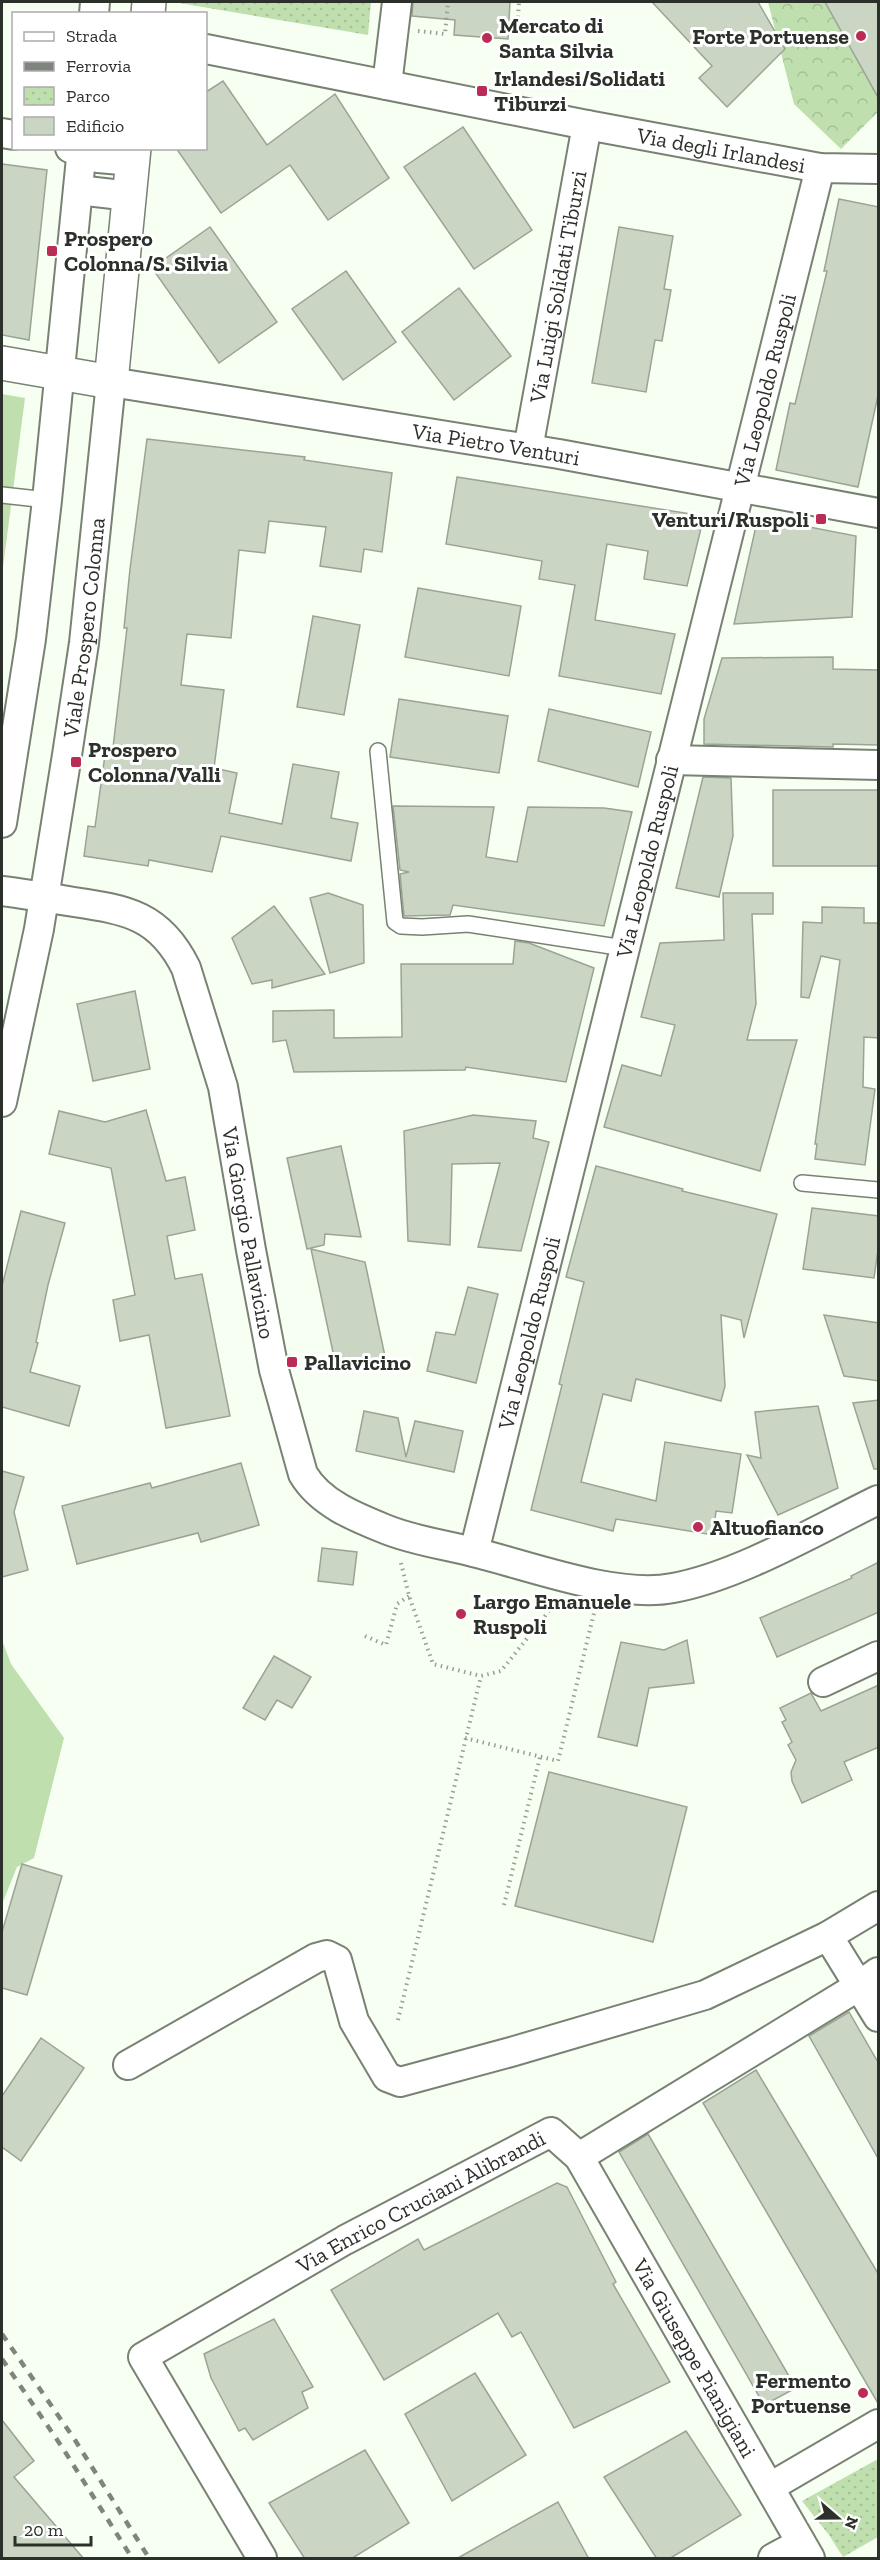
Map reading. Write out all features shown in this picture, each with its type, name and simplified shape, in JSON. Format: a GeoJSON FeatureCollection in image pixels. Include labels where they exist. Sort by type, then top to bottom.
{"type":"FeatureCollection","features":[{"type":"Feature","properties":{"kind":"street"},"geometry":{"type":"LineString","coordinates":[[387,85],[395,15]]}},
{"type":"Feature","properties":{"kind":"street","name":"Via degli Irlandesi"},"geometry":{"type":"LineString","coordinates":[[207,49],[587,125],[820,168],[879,169]]}},
{"type":"Feature","properties":{"kind":"street","name":"Via Luigi Solidati Tiburzi"},"geometry":{"type":"LineString","coordinates":[[528,449],[587,125]]}},
{"type":"Feature","properties":{"kind":"street"},"geometry":{"type":"LineString","coordinates":[[2,823],[31,639],[47,500],[78,190],[78,150]]}},
{"type":"Feature","properties":{"kind":"street"},"geometry":{"type":"LineString","coordinates":[[80,150],[98,158],[134,155]]}},
{"type":"Feature","properties":{"kind":"street","name":"Viale Prospero Colonna"},"geometry":{"type":"LineString","coordinates":[[2,1102],[44,896],[84,643],[134,155]]}},
{"type":"Feature","properties":{"kind":"street","name":"Via Leopoldo Ruspoli"},"geometry":{"type":"LineString","coordinates":[[474,1552],[820,168]]}},
{"type":"Feature","properties":{"kind":"street"},"geometry":{"type":"LineString","coordinates":[[78,190],[130,196]]}},
{"type":"Feature","properties":{"kind":"street"},"geometry":{"type":"LineString","coordinates":[[2,363],[111,382]]}},
{"type":"Feature","properties":{"kind":"street","name":"Via Pietro Venturi"},"geometry":{"type":"LineString","coordinates":[[111,382],[528,449],[879,513]]}},
{"type":"Feature","properties":{"kind":"street"},"geometry":{"type":"LineString","coordinates":[[671,760],[879,765]]}},
{"type":"Feature","properties":{"kind":"street","name":"Via Giorgio Pallavicino"},"geometry":{"type":"LineString","coordinates":[[2,891],[121,909],[147,920],[167,936],[186,968],[223,1087],[274,1371],[303,1474],[311,1488],[323,1498],[387,1530],[611,1587],[645,1591],[674,1588],[749,1562],[879,1500]]}},
{"type":"Feature","properties":{"kind":"street"},"geometry":{"type":"LineString","coordinates":[[823,1682],[879,1656]]}},
{"type":"Feature","properties":{"kind":"street"},"geometry":{"type":"LineString","coordinates":[[128,2065],[316,1958],[327,1954],[338,1960],[354,2021],[387,2077],[400,2082],[705,1995],[828,1936],[879,1906]]}},
{"type":"Feature","properties":{"kind":"street"},"geometry":{"type":"LineString","coordinates":[[828,1936],[869,1979],[879,2017]]}},
{"type":"Feature","properties":{"kind":"street","name":"Via Enrico Cruciani Alibrandi"},"geometry":{"type":"LineString","coordinates":[[261,2559],[143,2357],[345,2240],[551,2132],[579,2157],[869,1979]]}},
{"type":"Feature","properties":{"kind":"street","name":"Via Giuseppe Pianigiani"},"geometry":{"type":"LineString","coordinates":[[579,2157],[805,2551]]}},
{"type":"Feature","properties":{"kind":"street"},"geometry":{"type":"LineString","coordinates":[[770,2487],[879,2424]]}},
{"type":"Feature","properties":{"kind":"street"},"geometry":{"type":"LineString","coordinates":[[773,2559],[805,2551]]}},
{"type":"Feature","properties":{"kind":"lane"},"geometry":{"type":"LineString","coordinates":[[2,495],[47,500]]}},
{"type":"Feature","properties":{"kind":"lane"},"geometry":{"type":"LineString","coordinates":[[378,751],[395,922],[398,925],[422,927],[468,924],[624,948]]}},
{"type":"Feature","properties":{"kind":"lane"},"geometry":{"type":"LineString","coordinates":[[802,1183],[879,1190]]}},
{"type":"Feature","properties":{"kind":"path"},"geometry":{"type":"LineString","coordinates":[[395,15],[445,34],[448,2]]}},
{"type":"Feature","properties":{"kind":"path"},"geometry":{"type":"LineString","coordinates":[[517,29],[519,2]]}},
{"type":"Feature","properties":{"kind":"path"},"geometry":{"type":"LineString","coordinates":[[399,1557],[409,1596],[433,1664],[481,1676],[501,1671],[575,1578]]}},
{"type":"Feature","properties":{"kind":"path"},"geometry":{"type":"LineString","coordinates":[[365,1636],[386,1645],[397,1604],[409,1596]]}},
{"type":"Feature","properties":{"kind":"path"},"geometry":{"type":"LineString","coordinates":[[465,1738],[558,1761],[595,1608],[587,1606]]}},
{"type":"Feature","properties":{"kind":"path"},"geometry":{"type":"LineString","coordinates":[[398,2020],[481,1676]]}},
{"type":"Feature","properties":{"kind":"path"},"geometry":{"type":"LineString","coordinates":[[504,1905],[540,1757]]}},
{"type":"Feature","properties":{"kind":"green space"},"geometry":{"type":"Polygon","coordinates":[[[179,2],[371,2],[368,35],[179,2]]]}},
{"type":"Feature","properties":{"kind":"green space"},"geometry":{"type":"Polygon","coordinates":[[[768,2],[878,2],[878,112],[841,149],[794,104],[768,2]]]}},
{"type":"Feature","properties":{"kind":"green space"},"geometry":{"type":"Polygon","coordinates":[[[2,394],[25,398],[2,575],[2,394]]]}},
{"type":"Feature","properties":{"kind":"green space"},"geometry":{"type":"Polygon","coordinates":[[[2,1640],[11,1664],[64,1738],[34,1858],[17,1867],[2,1904],[2,1640]]]}},
{"type":"Feature","properties":{"kind":"green space"},"geometry":{"type":"Polygon","coordinates":[[[878,2459],[878,2537],[843,2557],[802,2501],[878,2459]]]}},
{"type":"Feature","properties":{"kind":"building"},"geometry":{"type":"Polygon","coordinates":[[[413,2],[510,2],[508,39],[454,35],[455,20],[412,16],[413,2]]]}},
{"type":"Feature","properties":{"kind":"building"},"geometry":{"type":"Polygon","coordinates":[[[652,2],[758,2],[785,49],[727,107],[699,78],[712,66],[652,2]]]}},
{"type":"Feature","properties":{"kind":"building","name":"Forte Portuense"},"geometry":{"type":"Polygon","coordinates":[[[825,2],[879,2],[879,99],[825,2]]]}},
{"type":"Feature","properties":{"kind":"building"},"geometry":{"type":"Polygon","coordinates":[[[223,81],[267,145],[335,94],[389,178],[328,220],[290,165],[221,213],[177,150],[207,150],[207,91],[223,81]]]}},
{"type":"Feature","properties":{"kind":"building"},"geometry":{"type":"Polygon","coordinates":[[[463,127],[532,230],[474,269],[404,167],[463,127]]]}},
{"type":"Feature","properties":{"kind":"building"},"geometry":{"type":"Polygon","coordinates":[[[2,164],[47,170],[29,340],[2,335],[2,164]]]}},
{"type":"Feature","properties":{"kind":"building"},"geometry":{"type":"Polygon","coordinates":[[[839,199],[879,207],[879,391],[858,487],[776,470],[790,403],[795,404],[827,271],[824,271],[839,199]]]}},
{"type":"Feature","properties":{"kind":"building"},"geometry":{"type":"Polygon","coordinates":[[[210,227],[277,322],[219,363],[152,268],[210,227]]]}},
{"type":"Feature","properties":{"kind":"building"},"geometry":{"type":"Polygon","coordinates":[[[619,227],[673,236],[664,289],[671,290],[662,341],[655,340],[646,392],[592,383],[619,227]]]}},
{"type":"Feature","properties":{"kind":"building"},"geometry":{"type":"Polygon","coordinates":[[[346,271],[396,342],[343,380],[292,309],[346,271]]]}},
{"type":"Feature","properties":{"kind":"building"},"geometry":{"type":"Polygon","coordinates":[[[459,288],[511,356],[454,400],[402,332],[459,288]]]}},
{"type":"Feature","properties":{"kind":"building"},"geometry":{"type":"Polygon","coordinates":[[[147,439],[305,457],[304,460],[392,473],[382,552],[364,549],[361,572],[320,566],[326,527],[269,521],[265,553],[239,550],[231,638],[187,634],[181,685],[224,690],[214,768],[237,773],[229,813],[282,824],[293,764],[339,772],[331,818],[358,823],[351,861],[221,836],[212,872],[149,860],[148,866],[84,856],[88,826],[95,827],[105,755],[112,756],[127,628],[124,628],[130,569],[147,439]]]}},
{"type":"Feature","properties":{"kind":"building"},"geometry":{"type":"Polygon","coordinates":[[[457,477],[704,516],[687,586],[644,579],[648,551],[607,544],[595,620],[675,634],[661,694],[559,676],[575,585],[539,579],[542,561],[446,544],[457,477]]]}},
{"type":"Feature","properties":{"kind":"building"},"geometry":{"type":"Polygon","coordinates":[[[758,517],[856,536],[852,617],[734,624],[758,517]]]}},
{"type":"Feature","properties":{"kind":"building"},"geometry":{"type":"Polygon","coordinates":[[[418,588],[521,606],[509,676],[405,657],[418,588]]]}},
{"type":"Feature","properties":{"kind":"building"},"geometry":{"type":"Polygon","coordinates":[[[313,616],[360,625],[344,715],[297,707],[313,616]]]}},
{"type":"Feature","properties":{"kind":"building"},"geometry":{"type":"Polygon","coordinates":[[[833,657],[833,669],[879,670],[879,745],[833,744],[833,747],[704,744],[704,719],[722,658],[833,657]]]}},
{"type":"Feature","properties":{"kind":"building"},"geometry":{"type":"Polygon","coordinates":[[[399,699],[508,716],[499,773],[390,757],[399,699]]]}},
{"type":"Feature","properties":{"kind":"building"},"geometry":{"type":"Polygon","coordinates":[[[549,709],[651,732],[638,787],[538,761],[549,709]]]}},
{"type":"Feature","properties":{"kind":"building"},"geometry":{"type":"Polygon","coordinates":[[[703,777],[731,778],[733,836],[719,897],[676,888],[703,777]]]}},
{"type":"Feature","properties":{"kind":"building"},"geometry":{"type":"Polygon","coordinates":[[[773,790],[879,790],[879,866],[773,866],[773,790]]]}},
{"type":"Feature","properties":{"kind":"building"},"geometry":{"type":"Polygon","coordinates":[[[393,806],[494,807],[486,857],[517,862],[528,807],[604,808],[632,812],[604,926],[453,905],[450,915],[404,916],[400,874],[409,872],[400,870],[393,806]]]}},
{"type":"Feature","properties":{"kind":"building"},"geometry":{"type":"Polygon","coordinates":[[[328,893],[363,905],[364,963],[330,973],[310,898],[328,893]]]}},
{"type":"Feature","properties":{"kind":"building"},"geometry":{"type":"Polygon","coordinates":[[[723,893],[773,893],[773,914],[752,914],[756,1004],[747,1040],[797,1040],[760,1171],[604,1127],[622,1065],[661,1076],[675,1025],[641,1017],[660,943],[724,940],[723,893]]]}},
{"type":"Feature","properties":{"kind":"building"},"geometry":{"type":"Polygon","coordinates":[[[274,906],[325,974],[272,988],[272,980],[252,984],[232,938],[274,906]]]}},
{"type":"Feature","properties":{"kind":"building"},"geometry":{"type":"Polygon","coordinates":[[[822,907],[864,908],[864,923],[879,923],[879,1038],[864,1037],[863,1087],[875,1089],[865,1165],[815,1159],[817,1144],[815,1144],[840,960],[821,956],[809,998],[801,997],[803,922],[822,923],[822,907]]]}},
{"type":"Feature","properties":{"kind":"building"},"geometry":{"type":"Polygon","coordinates":[[[515,941],[529,943],[594,968],[566,1082],[466,1067],[465,1070],[294,1072],[286,1040],[273,1042],[273,1011],[334,1010],[334,1038],[402,1037],[401,964],[513,964],[515,941]]]}},
{"type":"Feature","properties":{"kind":"building"},"geometry":{"type":"Polygon","coordinates":[[[135,991],[150,1069],[93,1081],[77,1004],[135,991]]]}},
{"type":"Feature","properties":{"kind":"building"},"geometry":{"type":"Polygon","coordinates":[[[146,1110],[166,1181],[185,1177],[195,1230],[167,1236],[175,1279],[202,1274],[230,1416],[166,1428],[149,1335],[120,1341],[113,1300],[135,1295],[111,1168],[49,1154],[59,1111],[105,1122],[146,1110]]]}},
{"type":"Feature","properties":{"kind":"building"},"geometry":{"type":"Polygon","coordinates":[[[473,1115],[536,1121],[533,1138],[549,1142],[521,1251],[478,1247],[500,1163],[452,1164],[450,1245],[408,1241],[404,1131],[473,1115]]]}},
{"type":"Feature","properties":{"kind":"building"},"geometry":{"type":"Polygon","coordinates":[[[341,1146],[361,1237],[325,1234],[324,1245],[307,1249],[287,1158],[341,1146]]]}},
{"type":"Feature","properties":{"kind":"building"},"geometry":{"type":"Polygon","coordinates":[[[596,1166],[683,1189],[682,1191],[777,1214],[744,1338],[741,1320],[721,1315],[725,1386],[721,1401],[636,1379],[631,1401],[603,1394],[581,1482],[656,1501],[665,1442],[741,1454],[732,1513],[716,1511],[713,1535],[616,1519],[613,1531],[531,1510],[562,1385],[559,1384],[584,1282],[566,1277],[596,1166]]]}},
{"type":"Feature","properties":{"kind":"building"},"geometry":{"type":"Polygon","coordinates":[[[812,1208],[879,1216],[879,1243],[874,1278],[803,1269],[812,1208]]]}},
{"type":"Feature","properties":{"kind":"building"},"geometry":{"type":"Polygon","coordinates":[[[21,1211],[65,1223],[48,1285],[36,1342],[38,1343],[30,1372],[80,1386],[69,1426],[2,1407],[2,1286],[21,1211]]]}},
{"type":"Feature","properties":{"kind":"building"},"geometry":{"type":"Polygon","coordinates":[[[311,1249],[365,1262],[386,1361],[337,1371],[311,1249]]]}},
{"type":"Feature","properties":{"kind":"building"},"geometry":{"type":"Polygon","coordinates":[[[468,1287],[498,1294],[476,1383],[427,1371],[436,1332],[455,1335],[468,1287]]]}},
{"type":"Feature","properties":{"kind":"building"},"geometry":{"type":"Polygon","coordinates":[[[824,1315],[879,1323],[879,1381],[844,1376],[824,1315]]]}},
{"type":"Feature","properties":{"kind":"building"},"geometry":{"type":"Polygon","coordinates":[[[879,1400],[879,1469],[874,1469],[853,1403],[879,1400]]]}},
{"type":"Feature","properties":{"kind":"building"},"geometry":{"type":"Polygon","coordinates":[[[818,1406],[838,1488],[778,1515],[747,1455],[761,1458],[755,1412],[818,1406]]]}},
{"type":"Feature","properties":{"kind":"building"},"geometry":{"type":"Polygon","coordinates":[[[364,1411],[398,1418],[406,1457],[415,1421],[463,1431],[454,1472],[356,1451],[364,1411]]]}},
{"type":"Feature","properties":{"kind":"building"},"geometry":{"type":"Polygon","coordinates":[[[241,1463],[259,1525],[201,1542],[198,1533],[77,1564],[62,1506],[150,1483],[152,1488],[241,1463]]]}},
{"type":"Feature","properties":{"kind":"building"},"geometry":{"type":"Polygon","coordinates":[[[2,1471],[24,1477],[14,1512],[28,1570],[2,1577],[2,1471]]]}},
{"type":"Feature","properties":{"kind":"building"},"geometry":{"type":"Polygon","coordinates":[[[322,1548],[357,1552],[353,1585],[318,1581],[322,1548]]]}},
{"type":"Feature","properties":{"kind":"building"},"geometry":{"type":"Polygon","coordinates":[[[879,1562],[879,1612],[777,1657],[760,1618],[852,1578],[851,1576],[879,1562]]]}},
{"type":"Feature","properties":{"kind":"building"},"geometry":{"type":"Polygon","coordinates":[[[687,1640],[694,1683],[649,1688],[637,1746],[598,1737],[621,1642],[664,1650],[687,1640]]]}},
{"type":"Feature","properties":{"kind":"building"},"geometry":{"type":"Polygon","coordinates":[[[274,1656],[311,1677],[292,1708],[277,1700],[265,1720],[243,1708],[274,1656]]]}},
{"type":"Feature","properties":{"kind":"building"},"geometry":{"type":"Polygon","coordinates":[[[879,1685],[879,1747],[844,1762],[852,1780],[802,1803],[792,1781],[791,1772],[796,1760],[788,1745],[792,1742],[782,1722],[786,1720],[780,1708],[811,1693],[821,1711],[879,1685]]]}},
{"type":"Feature","properties":{"kind":"building"},"geometry":{"type":"Polygon","coordinates":[[[549,1772],[687,1807],[653,1942],[515,1906],[549,1772]]]}},
{"type":"Feature","properties":{"kind":"building"},"geometry":{"type":"Polygon","coordinates":[[[22,1864],[62,1876],[27,1995],[2,1988],[2,1932],[22,1864]]]}},
{"type":"Feature","properties":{"kind":"building"},"geometry":{"type":"Polygon","coordinates":[[[849,2012],[879,2064],[879,2160],[809,2036],[849,2012]]]}},
{"type":"Feature","properties":{"kind":"building"},"geometry":{"type":"Polygon","coordinates":[[[41,2038],[84,2068],[21,2161],[2,2147],[2,2096],[41,2038]]]}},
{"type":"Feature","properties":{"kind":"building"},"geometry":{"type":"Polygon","coordinates":[[[756,2070],[879,2275],[879,2405],[703,2103],[756,2070]]]}},
{"type":"Feature","properties":{"kind":"building"},"geometry":{"type":"Polygon","coordinates":[[[648,2134],[796,2388],[764,2405],[619,2152],[648,2134]]]}},
{"type":"Feature","properties":{"kind":"building"},"geometry":{"type":"Polygon","coordinates":[[[557,2183],[567,2187],[616,2282],[613,2284],[670,2382],[574,2428],[521,2332],[512,2337],[498,2313],[384,2380],[331,2290],[418,2239],[424,2250],[557,2183]]]}},
{"type":"Feature","properties":{"kind":"building"},"geometry":{"type":"Polygon","coordinates":[[[274,2319],[313,2387],[302,2392],[308,2408],[253,2440],[245,2428],[239,2431],[211,2378],[204,2354],[274,2319]]]}},
{"type":"Feature","properties":{"kind":"building"},"geometry":{"type":"Polygon","coordinates":[[[475,2373],[526,2455],[452,2501],[405,2414],[475,2373]]]}},
{"type":"Feature","properties":{"kind":"building"},"geometry":{"type":"Polygon","coordinates":[[[2,2420],[34,2461],[14,2477],[84,2559],[2,2559],[2,2420]]]}},
{"type":"Feature","properties":{"kind":"building"},"geometry":{"type":"Polygon","coordinates":[[[686,2431],[741,2515],[669,2559],[657,2559],[604,2477],[686,2431]]]}},
{"type":"Feature","properties":{"kind":"building"},"geometry":{"type":"Polygon","coordinates":[[[365,2450],[409,2523],[351,2559],[305,2559],[269,2503],[365,2450]]]}},
{"type":"Feature","properties":{"kind":"building"},"geometry":{"type":"Polygon","coordinates":[[[558,2502],[589,2559],[456,2559],[558,2502]]]}},
{"type":"Feature","properties":{"kind":"railway"},"geometry":{"type":"LineString","coordinates":[[2,2334],[75,2440],[149,2558]]}},
{"type":"Feature","properties":{"kind":"railway"},"geometry":{"type":"LineString","coordinates":[[2,2359],[62,2447],[132,2558]]}},
{"type":"Feature","properties":{"kind":"place","name":"Forte Portuense"},"geometry":{"type":"Point","coordinates":[861,36]}},
{"type":"Feature","properties":{"kind":"place","name":"Mercato di Santa Silvia"},"geometry":{"type":"Point","coordinates":[487,38]}},
{"type":"Feature","properties":{"kind":"place","name":"Irlandesi/Solidati Tiburzi"},"geometry":{"type":"Point","coordinates":[482,91]}},
{"type":"Feature","properties":{"kind":"place","name":"Prospero Colonna/S. Silvia"},"geometry":{"type":"Point","coordinates":[52,251]}},
{"type":"Feature","properties":{"kind":"place","name":"Venturi/Ruspoli"},"geometry":{"type":"Point","coordinates":[821,519]}},
{"type":"Feature","properties":{"kind":"place","name":"Prospero Colonna/Valli"},"geometry":{"type":"Point","coordinates":[76,762]}},
{"type":"Feature","properties":{"kind":"place","name":"Pallavicino"},"geometry":{"type":"Point","coordinates":[292,1362]}},
{"type":"Feature","properties":{"kind":"place","name":"Altuofianco"},"geometry":{"type":"Point","coordinates":[698,1527]}},
{"type":"Feature","properties":{"kind":"place","name":"Largo Emanuele Ruspoli"},"geometry":{"type":"Point","coordinates":[461,1614]}},
{"type":"Feature","properties":{"kind":"place","name":"Fermento Portuense"},"geometry":{"type":"Point","coordinates":[863,2393]}}]}
